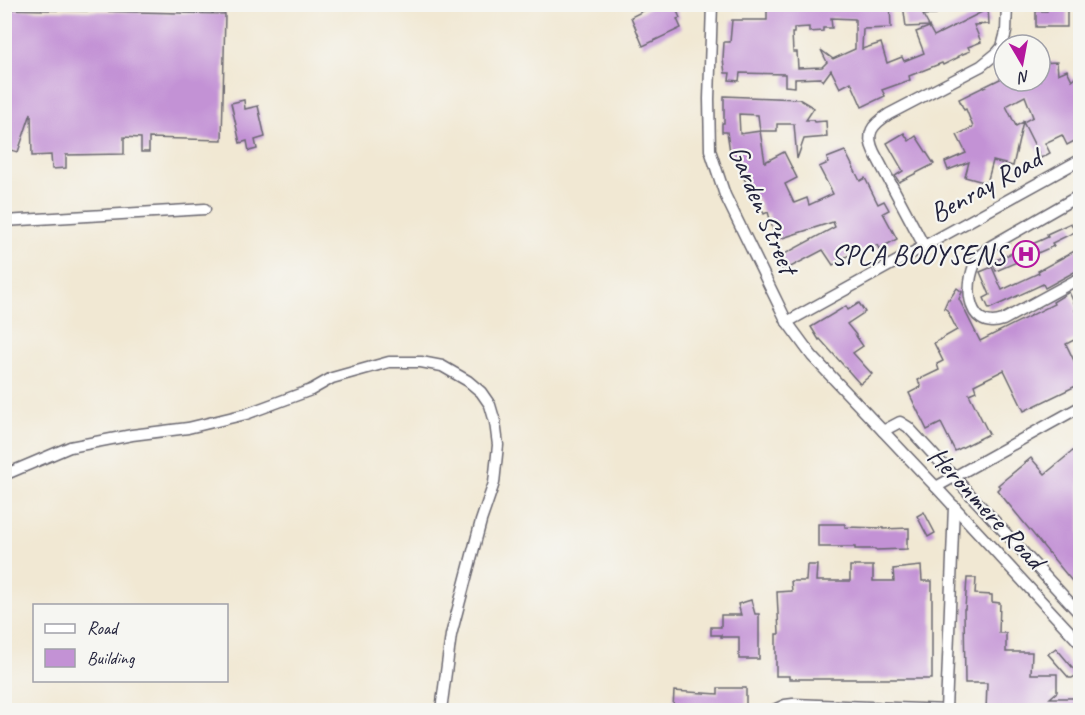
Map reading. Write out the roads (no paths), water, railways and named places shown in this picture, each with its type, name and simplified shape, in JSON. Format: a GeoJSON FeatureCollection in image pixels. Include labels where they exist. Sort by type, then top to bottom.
{"type":"FeatureCollection","features":[{"type":"Feature","properties":{"kind":"street","name":"Garden Street"},"geometry":{"type":"LineString","coordinates":[[712,4],[708,99],[710,150],[725,195],[787,322]]}},
{"type":"Feature","properties":{"kind":"street"},"geometry":{"type":"LineString","coordinates":[[924,246],[874,152],[870,133],[876,124],[889,114],[981,66],[997,53],[1002,47],[1006,32],[1007,4]]}},
{"type":"Feature","properties":{"kind":"street","name":"Benray Road"},"geometry":{"type":"LineString","coordinates":[[787,322],[1080,160]]}},
{"type":"Feature","properties":{"kind":"street"},"geometry":{"type":"LineString","coordinates":[[1080,195],[991,246],[979,256],[970,281],[972,308],[976,316],[982,320],[995,323],[1080,278]]}},
{"type":"Feature","properties":{"kind":"street"},"geometry":{"type":"LineString","coordinates":[[4,221],[204,209]]}},
{"type":"Feature","properties":{"kind":"street","name":"Heronmere Road"},"geometry":{"type":"LineString","coordinates":[[787,322],[812,356],[1080,644]]}},
{"type":"Feature","properties":{"kind":"street"},"geometry":{"type":"LineString","coordinates":[[4,475],[70,447],[132,435],[188,428],[246,414],[311,390],[332,378],[388,362],[421,362],[442,366],[468,381],[486,399],[495,422],[498,445],[494,483],[481,521],[451,635],[441,711]]}},
{"type":"Feature","properties":{"kind":"street"},"geometry":{"type":"LineString","coordinates":[[936,487],[1080,407]]}},
{"type":"Feature","properties":{"kind":"street","name":"Heronmere Road"},"geometry":{"type":"LineString","coordinates":[[883,431],[900,422],[908,427],[1080,614]]}},
{"type":"Feature","properties":{"kind":"street"},"geometry":{"type":"LineString","coordinates":[[774,711],[785,705],[946,710],[954,506]]}},
{"type":"Feature","properties":{"kind":"place","name":"SPCA BOOYSENS"},"geometry":{"type":"Point","coordinates":[1026,254]}}]}
